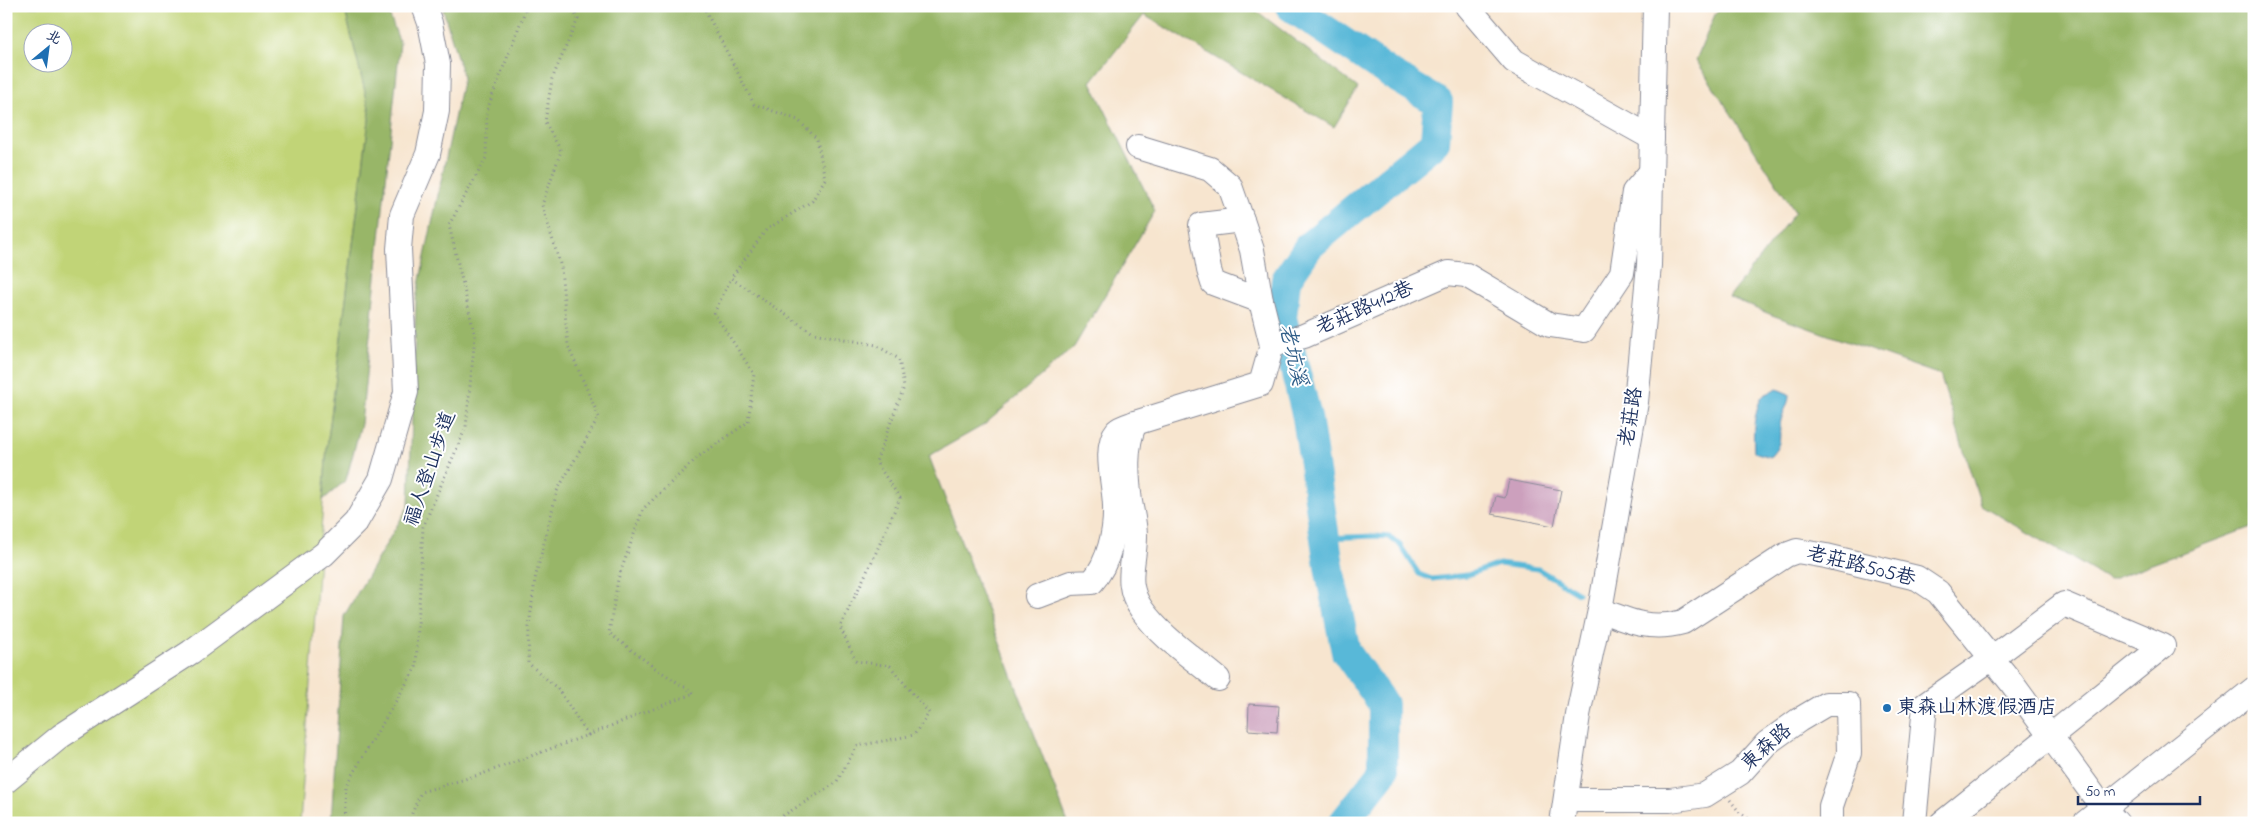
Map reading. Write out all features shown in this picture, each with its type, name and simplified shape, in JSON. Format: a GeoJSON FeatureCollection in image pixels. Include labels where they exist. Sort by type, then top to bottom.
{"type":"FeatureCollection","features":[{"type":"Feature","properties":{"kind":"street"},"geometry":{"type":"LineString","coordinates":[[6,781],[62,736],[191,652],[324,554],[356,522],[381,478],[406,392],[399,249],[402,215],[428,154],[437,111],[438,64],[430,23],[424,6]]}},
{"type":"Feature","properties":{"kind":"street"},"geometry":{"type":"LineString","coordinates":[[1467,6],[1514,61],[1652,138]]}},
{"type":"Feature","properties":{"kind":"street","name":"老莊路"},"geometry":{"type":"LineString","coordinates":[[1564,811],[1578,715],[1600,610],[1636,402],[1649,265],[1655,6]]}},
{"type":"Feature","properties":{"kind":"street"},"geometry":{"type":"LineString","coordinates":[[1037,596],[1071,583],[1092,582],[1099,574],[1107,553],[1115,519],[1111,452],[1118,430],[1261,384],[1272,345],[1252,250],[1230,186],[1210,169],[1138,147]]}},
{"type":"Feature","properties":{"kind":"street","name":"老莊路412巷"},"geometry":{"type":"LineString","coordinates":[[1272,345],[1304,336],[1448,273],[1466,275],[1550,325],[1584,330],[1622,273],[1634,192],[1651,172]]}},
{"type":"Feature","properties":{"kind":"street"},"geometry":{"type":"LineString","coordinates":[[1242,220],[1201,225],[1209,270],[1214,284],[1261,300]]}},
{"type":"Feature","properties":{"kind":"street"},"geometry":{"type":"LineString","coordinates":[[1135,423],[1130,435],[1128,457],[1130,503],[1135,535],[1130,582],[1141,609],[1158,628],[1173,644],[1218,679]]}},
{"type":"Feature","properties":{"kind":"street","name":"老莊路505巷"},"geometry":{"type":"LineString","coordinates":[[1600,610],[1636,624],[1665,627],[1683,622],[1786,555],[1796,551],[1917,578],[1938,592],[1992,658],[2052,737],[2102,818]]}},
{"type":"Feature","properties":{"kind":"street"},"geometry":{"type":"LineString","coordinates":[[1914,823],[1925,705],[2064,604],[2163,646],[2052,737],[1942,823]]}},
{"type":"Feature","properties":{"kind":"street"},"geometry":{"type":"LineString","coordinates":[[2102,818],[2254,689]]}},
{"type":"Feature","properties":{"kind":"street","name":"東森路"},"geometry":{"type":"LineString","coordinates":[[1564,811],[1705,795],[1740,773],[1767,743],[1799,720],[1826,704],[1848,704],[1849,753],[1832,806],[1831,823]]}},
{"type":"Feature","properties":{"kind":"path","name":"福人登山步道"},"geometry":{"type":"LineString","coordinates":[[344,823],[346,785],[416,667],[422,527],[466,427],[475,336],[449,225],[486,158],[487,110],[527,6]]}},
{"type":"Feature","properties":{"kind":"path"},"geometry":{"type":"LineString","coordinates":[[571,6],[578,19],[552,79],[545,122],[561,151],[542,205],[561,267],[568,346],[599,417],[557,491],[535,579],[529,627],[528,663],[558,689],[588,735]]}},
{"type":"Feature","properties":{"kind":"path"},"geometry":{"type":"LineString","coordinates":[[408,823],[421,792],[482,774],[694,693],[655,668],[609,633],[618,579],[643,510],[698,457],[748,422],[754,374],[714,313],[731,278],[766,230],[812,201],[825,179],[817,139],[798,120],[754,104],[703,6]]}},
{"type":"Feature","properties":{"kind":"path"},"geometry":{"type":"LineString","coordinates":[[731,278],[813,334],[876,345],[898,359],[904,387],[876,462],[900,498],[840,627],[856,661],[890,666],[929,713],[914,735],[857,746],[836,783],[781,817],[782,823]]}},
{"type":"Feature","properties":{"kind":"path"},"geometry":{"type":"LineString","coordinates":[[1719,786],[1740,813],[1755,823]]}},
{"type":"Feature","properties":{"kind":"green space"},"geometry":{"type":"Polygon","coordinates":[[[6,6],[344,6],[370,112],[327,447],[300,823],[6,823],[6,6]]]}},
{"type":"Feature","properties":{"kind":"green space"},"geometry":{"type":"Polygon","coordinates":[[[344,6],[386,6],[400,43],[361,424],[346,480],[323,500],[327,447],[370,112],[344,6]]]}},
{"type":"Feature","properties":{"kind":"green space"},"geometry":{"type":"Polygon","coordinates":[[[442,6],[1250,6],[1358,88],[1334,127],[1144,15],[1091,82],[1155,211],[1074,347],[984,425],[929,456],[1068,823],[331,823],[344,616],[409,505],[416,299],[463,77],[442,6]]]}},
{"type":"Feature","properties":{"kind":"green space"},"geometry":{"type":"Polygon","coordinates":[[[1724,6],[2254,6],[2254,526],[2109,580],[1981,505],[1940,375],[1772,315],[1729,297],[1795,212],[1696,60],[1716,12],[1724,6]]]}},
{"type":"Feature","properties":{"kind":"water"},"geometry":{"type":"Polygon","coordinates":[[[1777,389],[1789,394],[1789,397],[1780,423],[1778,446],[1770,457],[1754,452],[1754,424],[1762,396],[1777,389]]]}},
{"type":"Feature","properties":{"kind":"building"},"geometry":{"type":"Polygon","coordinates":[[[1509,480],[1561,490],[1554,526],[1492,514],[1496,496],[1505,498],[1509,480]]]}},
{"type":"Feature","properties":{"kind":"building"},"geometry":{"type":"Polygon","coordinates":[[[1249,704],[1279,706],[1277,732],[1248,730],[1249,704]]]}},
{"type":"Feature","properties":{"kind":"waterway","name":"老坑溪"},"geometry":{"type":"LineString","coordinates":[[1290,6],[1389,73],[1438,102],[1435,142],[1309,246],[1286,280],[1282,318],[1307,417],[1330,572],[1346,652],[1383,704],[1383,772],[1343,823]]}},
{"type":"Feature","properties":{"kind":"waterway"},"geometry":{"type":"LineString","coordinates":[[1325,538],[1389,537],[1400,545],[1419,574],[1432,579],[1467,575],[1499,564],[1538,569],[1578,593]]}},
{"type":"Feature","properties":{"kind":"place","name":"東森山林渡假酒店"},"geometry":{"type":"Point","coordinates":[1887,708]}}]}
